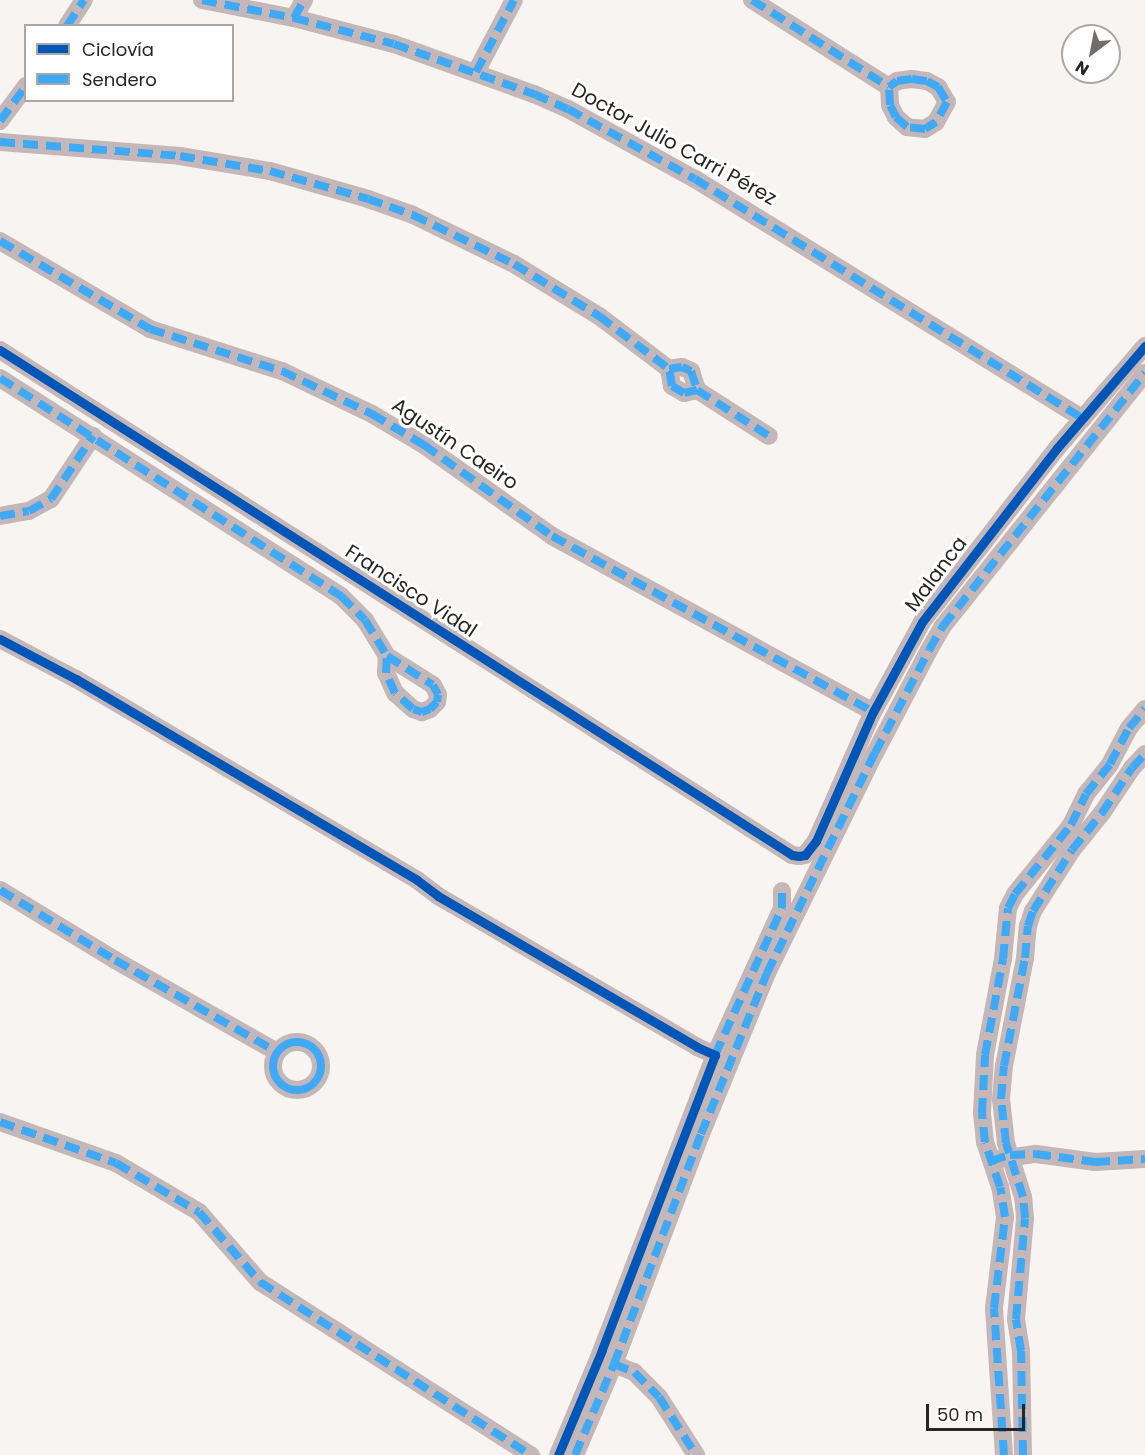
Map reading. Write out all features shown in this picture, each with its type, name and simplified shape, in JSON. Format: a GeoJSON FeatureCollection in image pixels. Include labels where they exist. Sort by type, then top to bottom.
{"type":"FeatureCollection","features":[{"type":"Feature","properties":{"kind":"street"},"geometry":{"type":"LineString","coordinates":[[68,24],[84,0]]}},
{"type":"Feature","properties":{"kind":"street","name":"Doctor Julio Carri Pérez"},"geometry":{"type":"LineString","coordinates":[[202,0],[294,18],[394,44],[476,72],[568,109],[658,157],[892,298],[1083,419]]}},
{"type":"Feature","properties":{"kind":"street"},"geometry":{"type":"LineString","coordinates":[[294,18],[304,0]]}},
{"type":"Feature","properties":{"kind":"street"},"geometry":{"type":"LineString","coordinates":[[476,72],[514,0]]}},
{"type":"Feature","properties":{"kind":"street"},"geometry":{"type":"LineString","coordinates":[[752,0],[889,87]]}},
{"type":"Feature","properties":{"kind":"street"},"geometry":{"type":"LineString","coordinates":[[0,122],[24,89]]}},
{"type":"Feature","properties":{"kind":"street"},"geometry":{"type":"LineString","coordinates":[[0,142],[180,156],[270,171],[368,199],[423,220],[514,264],[599,316],[669,369],[682,367],[691,371],[697,390],[769,436]]}},
{"type":"Feature","properties":{"kind":"street","name":"Agustín Caeiro"},"geometry":{"type":"LineString","coordinates":[[0,241],[150,329],[282,371],[372,414],[424,445],[552,536],[873,712]]}},
{"type":"Feature","properties":{"kind":"street","name":"Malanca"},"geometry":{"type":"LineString","coordinates":[[805,855],[816,841],[873,712],[911,639],[929,611],[1058,448],[1145,346]]}},
{"type":"Feature","properties":{"kind":"street","name":"Francisco Vidal"},"geometry":{"type":"LineString","coordinates":[[0,350],[792,855],[805,855]]}},
{"type":"Feature","properties":{"kind":"street"},"geometry":{"type":"LineString","coordinates":[[575,1455],[614,1364],[700,1134],[776,954],[929,650],[943,626],[1145,374]]}},
{"type":"Feature","properties":{"kind":"street"},"geometry":{"type":"LineString","coordinates":[[0,378],[341,596],[366,620],[387,656]]}},
{"type":"Feature","properties":{"kind":"street"},"geometry":{"type":"LineString","coordinates":[[0,516],[29,511],[51,499],[93,436]]}},
{"type":"Feature","properties":{"kind":"street"},"geometry":{"type":"LineString","coordinates":[[0,639],[76,679],[417,880],[438,896],[697,1047],[715,1055]]}},
{"type":"Feature","properties":{"kind":"street"},"geometry":{"type":"LineString","coordinates":[[1004,1455],[994,1308],[1005,1217],[983,1130],[982,1095],[985,1056],[1004,952],[1010,902],[1071,825],[1086,794],[1145,709]]}},
{"type":"Feature","properties":{"kind":"street"},"geometry":{"type":"LineString","coordinates":[[1023,1455],[1021,1351],[1016,1312],[1025,1218],[1023,1197],[1004,1131],[1001,1099],[1004,1066],[1028,926],[1033,911],[1082,837],[1102,813],[1132,768],[1145,754]]}},
{"type":"Feature","properties":{"kind":"street"},"geometry":{"type":"LineString","coordinates":[[0,890],[115,960],[278,1052]]}},
{"type":"Feature","properties":{"kind":"street"},"geometry":{"type":"LineString","coordinates":[[558,1455],[602,1350],[715,1055],[756,960],[782,908],[782,891]]}},
{"type":"Feature","properties":{"kind":"street"},"geometry":{"type":"LineString","coordinates":[[1004,952],[1025,952]]}},
{"type":"Feature","properties":{"kind":"street"},"geometry":{"type":"LineString","coordinates":[[0,1122],[116,1163],[199,1212],[260,1282],[531,1455]]}},
{"type":"Feature","properties":{"kind":"street"},"geometry":{"type":"LineString","coordinates":[[992,1161],[1010,1155],[1045,1155],[1095,1162],[1143,1157]]}},
{"type":"Feature","properties":{"kind":"street"},"geometry":{"type":"LineString","coordinates":[[614,1364],[634,1372],[659,1397],[696,1455]]}},
{"type":"Feature","properties":{"kind":"street"},"geometry":{"type":"LineString","coordinates":[[1003,1418],[1022,1415]]}},
{"type":"Feature","properties":{"kind":"marked path"},"geometry":{"type":"LineString","coordinates":[[68,24],[84,0]]}},
{"type":"Feature","properties":{"kind":"marked path"},"geometry":{"type":"LineString","coordinates":[[202,0],[294,18],[394,44],[534,94],[568,109],[695,179],[1083,419]]}},
{"type":"Feature","properties":{"kind":"marked path"},"geometry":{"type":"LineString","coordinates":[[294,18],[304,0]]}},
{"type":"Feature","properties":{"kind":"marked path"},"geometry":{"type":"LineString","coordinates":[[476,72],[514,0]]}},
{"type":"Feature","properties":{"kind":"marked path"},"geometry":{"type":"LineString","coordinates":[[752,0],[889,87]]}},
{"type":"Feature","properties":{"kind":"marked path"},"geometry":{"type":"LineString","coordinates":[[912,79],[927,81],[938,87],[947,102],[936,122],[925,129],[907,127],[896,117],[890,105],[889,87],[897,81],[912,79]]}},
{"type":"Feature","properties":{"kind":"marked path"},"geometry":{"type":"LineString","coordinates":[[0,121],[24,89]]}},
{"type":"Feature","properties":{"kind":"marked path"},"geometry":{"type":"LineString","coordinates":[[0,142],[180,156],[270,171],[368,199],[413,215],[514,264],[599,316],[669,369]]}},
{"type":"Feature","properties":{"kind":"marked path"},"geometry":{"type":"LineString","coordinates":[[0,241],[150,329],[282,371],[372,414],[424,445],[552,536],[873,712]]}},
{"type":"Feature","properties":{"kind":"marked path"},"geometry":{"type":"LineString","coordinates":[[682,367],[691,371],[697,390],[684,393],[672,386],[669,369],[682,367]]}},
{"type":"Feature","properties":{"kind":"marked path"},"geometry":{"type":"LineString","coordinates":[[575,1455],[614,1364],[701,1134],[767,973],[875,753],[929,650],[943,626],[1145,373]]}},
{"type":"Feature","properties":{"kind":"marked path"},"geometry":{"type":"LineString","coordinates":[[0,378],[341,596],[365,620],[387,656],[433,685],[438,695],[437,702],[430,709],[422,712],[413,709],[395,693],[386,673],[387,656]]}},
{"type":"Feature","properties":{"kind":"marked path"},"geometry":{"type":"LineString","coordinates":[[697,390],[769,436]]}},
{"type":"Feature","properties":{"kind":"marked path"},"geometry":{"type":"LineString","coordinates":[[0,516],[29,511],[51,499],[93,436]]}},
{"type":"Feature","properties":{"kind":"marked path"},"geometry":{"type":"LineString","coordinates":[[1004,1455],[994,1308],[1005,1217],[1000,1187],[985,1142],[982,1113],[985,1055],[1003,959],[1008,908],[1015,894],[1071,825],[1086,794],[1110,764],[1129,728],[1145,709]]}},
{"type":"Feature","properties":{"kind":"marked path"},"geometry":{"type":"LineString","coordinates":[[1023,1455],[1021,1351],[1016,1319],[1025,1218],[1023,1197],[1006,1143],[1001,1099],[1004,1066],[1025,958],[1028,926],[1033,911],[1072,850],[1102,813],[1132,768],[1145,754]]}},
{"type":"Feature","properties":{"kind":"marked path"},"geometry":{"type":"LineString","coordinates":[[0,890],[115,960],[277,1052]]}},
{"type":"Feature","properties":{"kind":"marked path"},"geometry":{"type":"LineString","coordinates":[[715,1055],[782,908],[782,891]]}},
{"type":"Feature","properties":{"kind":"marked path"},"geometry":{"type":"LineString","coordinates":[[297,1042],[314,1049],[321,1066],[314,1083],[297,1090],[280,1083],[273,1066],[280,1049],[297,1042]]}},
{"type":"Feature","properties":{"kind":"marked path"},"geometry":{"type":"LineString","coordinates":[[0,1122],[116,1163],[199,1212],[260,1282],[531,1455]]}},
{"type":"Feature","properties":{"kind":"marked path"},"geometry":{"type":"LineString","coordinates":[[991,1161],[1010,1155],[1036,1154],[1095,1162],[1145,1159]]}},
{"type":"Feature","properties":{"kind":"marked path"},"geometry":{"type":"LineString","coordinates":[[614,1364],[634,1372],[659,1397],[696,1455]]}},
{"type":"Feature","properties":{"kind":"cycle path"},"geometry":{"type":"LineString","coordinates":[[0,350],[792,855],[799,856],[805,855],[816,841],[873,712],[922,622],[1057,448],[1145,346]]}},
{"type":"Feature","properties":{"kind":"cycle path"},"geometry":{"type":"LineString","coordinates":[[0,639],[76,679],[417,880],[438,896],[697,1047],[715,1055],[602,1350],[558,1455]]}}]}
